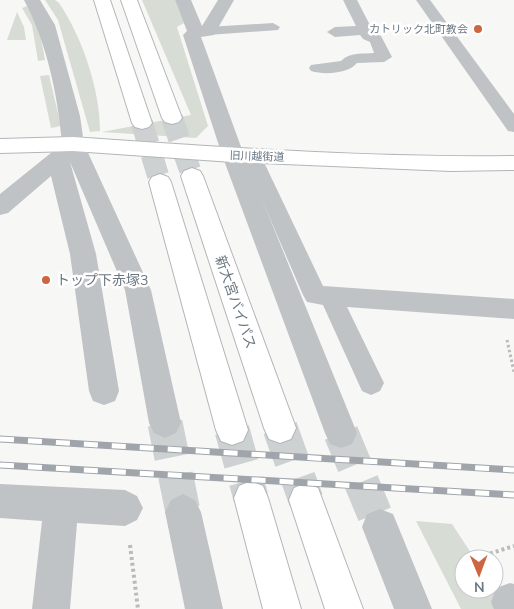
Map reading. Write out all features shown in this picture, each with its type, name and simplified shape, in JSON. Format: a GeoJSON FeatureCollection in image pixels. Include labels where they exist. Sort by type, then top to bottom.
{"type":"FeatureCollection","features":[{"type":"Feature","properties":{"kind":"main road"},"geometry":{"type":"LineString","coordinates":[[102,0],[142,123]]}},
{"type":"Feature","properties":{"kind":"main road"},"geometry":{"type":"LineString","coordinates":[[129,0],[172,118]]}},
{"type":"Feature","properties":{"kind":"main road","name":"旧川越街道"},"geometry":{"type":"LineString","coordinates":[[0,146],[65,152],[242,156],[451,164],[514,163]]}},
{"type":"Feature","properties":{"kind":"main road","name":"新大宮バイパス"},"geometry":{"type":"LineString","coordinates":[[192,176],[280,428]]}},
{"type":"Feature","properties":{"kind":"main road"},"geometry":{"type":"LineString","coordinates":[[160,182],[232,430]]}},
{"type":"Feature","properties":{"kind":"main road"},"geometry":{"type":"LineString","coordinates":[[250,498],[282,609]]}},
{"type":"Feature","properties":{"kind":"main road"},"geometry":{"type":"LineString","coordinates":[[306,500],[344,609]]}},
{"type":"Feature","properties":{"kind":"street"},"geometry":{"type":"LineString","coordinates":[[32,0],[46,25],[70,116],[65,152],[84,254],[104,391]]}},
{"type":"Feature","properties":{"kind":"street"},"geometry":{"type":"LineString","coordinates":[[183,0],[202,31]]}},
{"type":"Feature","properties":{"kind":"street"},"geometry":{"type":"LineString","coordinates":[[226,0],[202,31],[192,35],[242,156],[341,433]]}},
{"type":"Feature","properties":{"kind":"street"},"geometry":{"type":"LineString","coordinates":[[0,206],[65,152]]}},
{"type":"Feature","properties":{"kind":"street"},"geometry":{"type":"LineString","coordinates":[[65,152],[138,290],[165,423]]}},
{"type":"Feature","properties":{"kind":"street"},"geometry":{"type":"LineString","coordinates":[[0,501],[125,508]]}},
{"type":"Feature","properties":{"kind":"street"},"geometry":{"type":"LineString","coordinates":[[51,609],[61,504]]}},
{"type":"Feature","properties":{"kind":"street"},"geometry":{"type":"LineString","coordinates":[[183,512],[204,609]]}},
{"type":"Feature","properties":{"kind":"street"},"geometry":{"type":"LineString","coordinates":[[380,528],[414,609]]}},
{"type":"Feature","properties":{"kind":"lane"},"geometry":{"type":"LineString","coordinates":[[317,68],[346,66],[352,59],[384,57],[376,39],[368,36],[350,0]]}},
{"type":"Feature","properties":{"kind":"lane"},"geometry":{"type":"LineString","coordinates":[[423,0],[514,127]]}},
{"type":"Feature","properties":{"kind":"lane"},"geometry":{"type":"LineString","coordinates":[[202,31],[273,27]]}},
{"type":"Feature","properties":{"kind":"lane"},"geometry":{"type":"LineString","coordinates":[[334,32],[365,30]]}},
{"type":"Feature","properties":{"kind":"lane"},"geometry":{"type":"LineString","coordinates":[[242,156],[315,295],[514,309]]}},
{"type":"Feature","properties":{"kind":"lane"},"geometry":{"type":"LineString","coordinates":[[330,296],[371,382]]}},
{"type":"Feature","properties":{"kind":"path"},"geometry":{"type":"LineString","coordinates":[[125,508],[138,609]]}},
{"type":"Feature","properties":{"kind":"shaded area"},"geometry":{"type":"Polygon","coordinates":[[[45,0],[55,0],[59,3],[82,47],[97,98],[100,131],[90,132],[58,20],[45,0]]]}},
{"type":"Feature","properties":{"kind":"shaded area"},"geometry":{"type":"Polygon","coordinates":[[[142,0],[175,0],[184,23],[177,27],[208,126],[196,138],[102,132],[191,115],[142,0]]]}},
{"type":"Feature","properties":{"kind":"shaded area"},"geometry":{"type":"Polygon","coordinates":[[[27,6],[39,32],[45,60],[38,61],[32,25],[22,8],[27,6]]]}},
{"type":"Feature","properties":{"kind":"shaded area"},"geometry":{"type":"Polygon","coordinates":[[[17,12],[24,27],[26,40],[7,40],[17,12]]]}},
{"type":"Feature","properties":{"kind":"shaded area"},"geometry":{"type":"Polygon","coordinates":[[[49,75],[61,126],[51,128],[40,76],[49,75]]]}},
{"type":"Feature","properties":{"kind":"shaded area"},"geometry":{"type":"Polygon","coordinates":[[[416,521],[452,524],[468,549],[454,549],[454,595],[416,521]]]}},
{"type":"Feature","properties":{"kind":"shaded area"},"geometry":{"type":"Polygon","coordinates":[[[456,599],[501,599],[507,609],[461,609],[456,599]]]}},
{"type":"Feature","properties":{"kind":"tunnel"},"geometry":{"type":"LineString","coordinates":[[172,118],[192,176]]}},
{"type":"Feature","properties":{"kind":"tunnel"},"geometry":{"type":"LineString","coordinates":[[142,123],[160,182]]}},
{"type":"Feature","properties":{"kind":"tunnel"},"geometry":{"type":"LineString","coordinates":[[165,423],[183,512]]}},
{"type":"Feature","properties":{"kind":"tunnel"},"geometry":{"type":"LineString","coordinates":[[280,428],[306,500]]}},
{"type":"Feature","properties":{"kind":"tunnel"},"geometry":{"type":"LineString","coordinates":[[232,430],[251,498]]}},
{"type":"Feature","properties":{"kind":"tunnel"},"geometry":{"type":"LineString","coordinates":[[341,433],[380,527]]}},
{"type":"Feature","properties":{"kind":"railway"},"geometry":{"type":"LineString","coordinates":[[0,439],[514,470]]}},
{"type":"Feature","properties":{"kind":"railway"},"geometry":{"type":"LineString","coordinates":[[0,465],[514,495]]}},
{"type":"Feature","properties":{"kind":"place","name":"カトリック北町教会"},"geometry":{"type":"Point","coordinates":[478,29]}},
{"type":"Feature","properties":{"kind":"place","name":"トップ下赤塚3"},"geometry":{"type":"Point","coordinates":[46,280]}}]}
